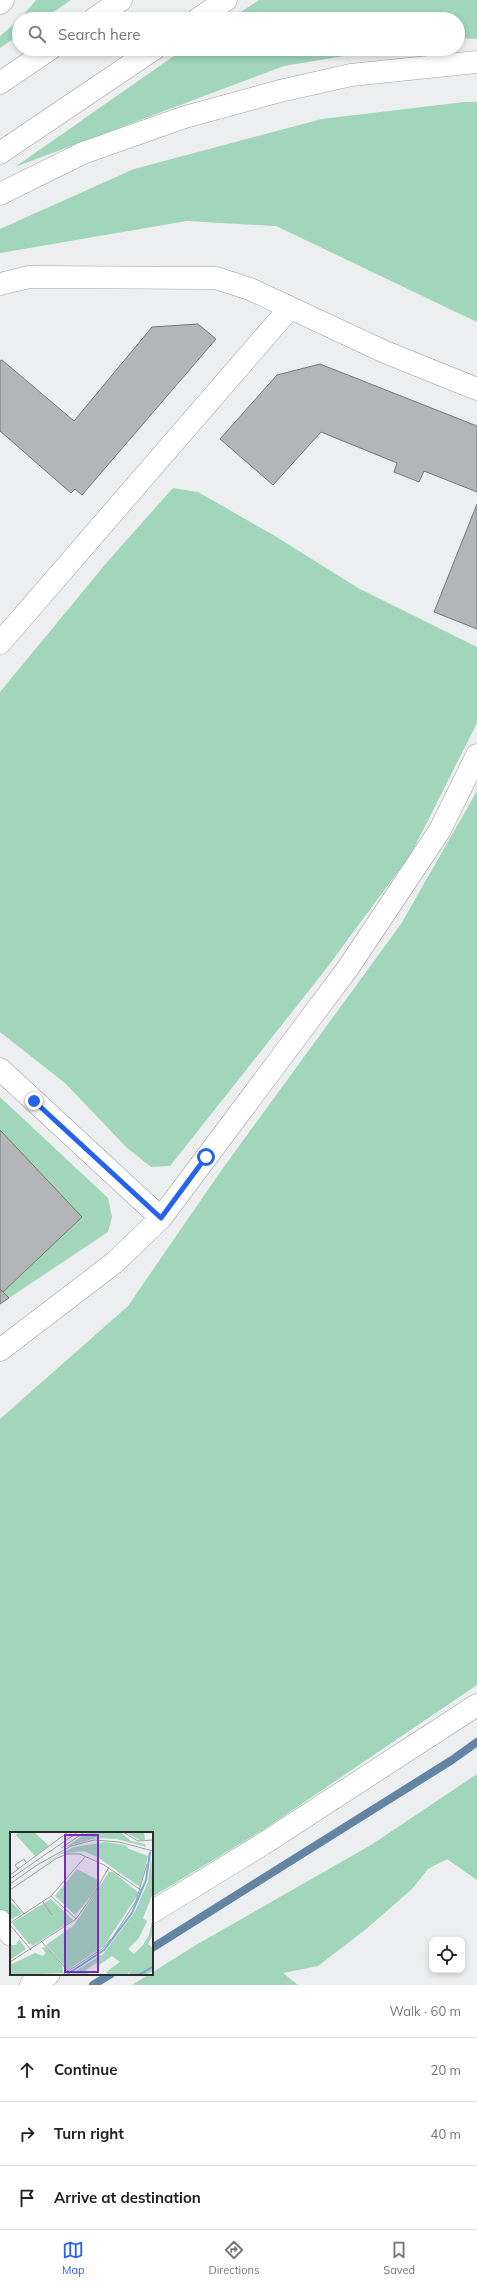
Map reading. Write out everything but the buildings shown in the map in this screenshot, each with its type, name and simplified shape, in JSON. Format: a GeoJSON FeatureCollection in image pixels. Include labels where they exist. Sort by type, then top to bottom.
{"type":"FeatureCollection","features":[{"type":"Feature","properties":{"kind":"main road"},"geometry":{"type":"LineString","coordinates":[[0,3],[3,0]]}},
{"type":"Feature","properties":{"kind":"main road"},"geometry":{"type":"LineString","coordinates":[[104,12],[122,0]]}},
{"type":"Feature","properties":{"kind":"main road"},"geometry":{"type":"LineString","coordinates":[[208,12],[226,0]]}},
{"type":"Feature","properties":{"kind":"main road"},"geometry":{"type":"LineString","coordinates":[[0,83],[40,56]]}},
{"type":"Feature","properties":{"kind":"main road"},"geometry":{"type":"LineString","coordinates":[[0,153],[144,56]]}},
{"type":"Feature","properties":{"kind":"main road"},"geometry":{"type":"LineString","coordinates":[[0,194],[83,153],[185,116],[280,91],[351,75],[477,62]]}},
{"type":"Feature","properties":{"kind":"main road"},"geometry":{"type":"LineString","coordinates":[[0,284],[29,277],[216,278],[250,289],[385,352],[477,389]]}},
{"type":"Feature","properties":{"kind":"main road"},"geometry":{"type":"LineString","coordinates":[[0,643],[289,308]]}},
{"type":"Feature","properties":{"kind":"main road"},"geometry":{"type":"LineString","coordinates":[[0,1350],[114,1264],[161,1218],[348,968],[440,830],[477,755]]}},
{"type":"Feature","properties":{"kind":"main road"},"geometry":{"type":"LineString","coordinates":[[0,1069],[161,1218]]}},
{"type":"Feature","properties":{"kind":"main road"},"geometry":{"type":"LineString","coordinates":[[153,1911],[263,1844],[477,1705]]}},
{"type":"Feature","properties":{"kind":"main road"},"geometry":{"type":"LineString","coordinates":[[0,1921],[10,1934]]}},
{"type":"Feature","properties":{"kind":"green space"},"geometry":{"type":"Polygon","coordinates":[[[36,0],[71,0],[53,12],[26,12],[36,0]]]}},
{"type":"Feature","properties":{"kind":"green space"},"geometry":{"type":"Polygon","coordinates":[[[259,0],[477,0],[477,39],[465,38],[465,12],[241,12],[259,0]]]}},
{"type":"Feature","properties":{"kind":"green space"},"geometry":{"type":"Polygon","coordinates":[[[12,26],[12,40],[0,48],[0,36],[12,26]]]}},
{"type":"Feature","properties":{"kind":"green space"},"geometry":{"type":"Polygon","coordinates":[[[174,56],[344,56],[284,66],[15,167],[174,56]]]}},
{"type":"Feature","properties":{"kind":"green space"},"geometry":{"type":"Polygon","coordinates":[[[464,102],[477,102],[477,322],[276,226],[187,221],[0,253],[0,229],[134,169],[322,119],[464,102]]]}},
{"type":"Feature","properties":{"kind":"green space"},"geometry":{"type":"Polygon","coordinates":[[[173,488],[198,492],[275,536],[358,588],[477,647],[477,723],[411,854],[326,969],[170,1166],[151,1167],[126,1147],[65,1083],[0,1032],[0,692],[108,561],[173,488]]]}},
{"type":"Feature","properties":{"kind":"green space"},"geometry":{"type":"Polygon","coordinates":[[[477,791],[477,1685],[269,1826],[153,1896],[153,1832],[10,1832],[10,1925],[0,1914],[0,1419],[128,1306],[223,1168],[401,924],[477,791]]]}},
{"type":"Feature","properties":{"kind":"green space"},"geometry":{"type":"Polygon","coordinates":[[[0,1097],[108,1198],[112,1217],[108,1232],[0,1304],[0,1097]]]}},
{"type":"Feature","properties":{"kind":"green space"},"geometry":{"type":"Polygon","coordinates":[[[477,1774],[477,1880],[447,1859],[428,1869],[412,1889],[365,1930],[318,1966],[283,1973],[298,1985],[132,1985],[148,1975],[153,1975],[153,1972],[196,1945],[371,1845],[477,1774]]]}},
{"type":"Feature","properties":{"kind":"waterway"},"geometry":{"type":"LineString","coordinates":[[153,1947],[452,1760],[477,1742]]}},
{"type":"Feature","properties":{"kind":"waterway"},"geometry":{"type":"LineString","coordinates":[[93,1985],[109,1975]]}},
{"type":"Feature","properties":{"kind":"route"},"geometry":{"type":"LineString","coordinates":[[34,1101],[161,1218],[206,1157]]}}]}
